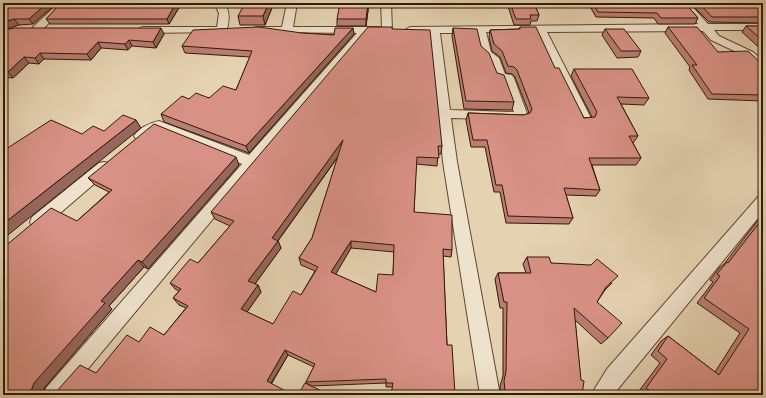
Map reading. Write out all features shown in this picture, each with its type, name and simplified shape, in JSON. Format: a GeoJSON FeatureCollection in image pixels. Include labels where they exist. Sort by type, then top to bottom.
{"type":"FeatureCollection","features":[{"type":"Feature","properties":{"kind":"street"},"geometry":{"type":"LineString","coordinates":[[37,29],[64,3]]}},
{"type":"Feature","properties":{"kind":"street"},"geometry":{"type":"LineString","coordinates":[[219,3],[225,15],[221,30]]}},
{"type":"Feature","properties":{"kind":"street"},"geometry":{"type":"LineString","coordinates":[[287,30],[292,3]]}},
{"type":"Feature","properties":{"kind":"street"},"geometry":{"type":"LineString","coordinates":[[386,3],[387,30]]}},
{"type":"Feature","properties":{"kind":"street"},"geometry":{"type":"LineString","coordinates":[[684,3],[715,38],[749,54],[763,67]]}},
{"type":"Feature","properties":{"kind":"street"},"geometry":{"type":"LineString","coordinates":[[130,30],[480,30],[763,27]]}},
{"type":"Feature","properties":{"kind":"street"},"geometry":{"type":"LineString","coordinates":[[25,29],[50,30]]}},
{"type":"Feature","properties":{"kind":"street"},"geometry":{"type":"LineString","coordinates":[[540,29],[586,120]]}},
{"type":"Feature","properties":{"kind":"street"},"geometry":{"type":"LineString","coordinates":[[53,395],[365,30]]}},
{"type":"Feature","properties":{"kind":"street"},"geometry":{"type":"LineString","coordinates":[[435,30],[450,162],[490,395]]}},
{"type":"Feature","properties":{"kind":"street"},"geometry":{"type":"LineString","coordinates":[[445,114],[522,116],[508,78],[500,78],[493,58],[486,54],[480,30]]}},
{"type":"Feature","properties":{"kind":"street"},"geometry":{"type":"LineString","coordinates":[[133,142],[151,128],[159,126],[252,162]]}},
{"type":"Feature","properties":{"kind":"street"},"geometry":{"type":"LineString","coordinates":[[27,232],[115,157]]}},
{"type":"Feature","properties":{"kind":"street"},"geometry":{"type":"LineString","coordinates":[[601,395],[614,376],[763,201]]}},
{"type":"Feature","properties":{"kind":"building"},"geometry":{"type":"Polygon","coordinates":[[[3,3],[47,3],[29,19],[14,19],[3,22],[3,3]]]}},
{"type":"Feature","properties":{"kind":"building"},"geometry":{"type":"Polygon","coordinates":[[[61,3],[176,3],[167,19],[46,19],[61,3]]]}},
{"type":"Feature","properties":{"kind":"building"},"geometry":{"type":"Polygon","coordinates":[[[245,3],[269,3],[263,16],[238,16],[245,3]]]}},
{"type":"Feature","properties":{"kind":"building"},"geometry":{"type":"Polygon","coordinates":[[[340,3],[368,3],[366,19],[337,19],[340,3]]]}},
{"type":"Feature","properties":{"kind":"building"},"geometry":{"type":"Polygon","coordinates":[[[510,3],[534,3],[539,15],[530,15],[531,19],[516,19],[510,3]]]}},
{"type":"Feature","properties":{"kind":"building"},"geometry":{"type":"Polygon","coordinates":[[[593,3],[685,3],[698,18],[661,18],[657,13],[598,12],[593,3]]]}},
{"type":"Feature","properties":{"kind":"building"},"geometry":{"type":"Polygon","coordinates":[[[699,3],[763,3],[763,17],[712,17],[699,3]]]}},
{"type":"Feature","properties":{"kind":"building"},"geometry":{"type":"Polygon","coordinates":[[[746,26],[763,26],[763,41],[746,26]]]}},
{"type":"Feature","properties":{"kind":"building"},"geometry":{"type":"Polygon","coordinates":[[[259,27],[302,33],[334,35],[335,28],[353,28],[246,146],[161,114],[182,96],[189,99],[196,93],[209,98],[223,86],[236,90],[252,51],[182,46],[193,30],[259,27]]]}},
{"type":"Feature","properties":{"kind":"building"},"geometry":{"type":"Polygon","coordinates":[[[368,27],[430,30],[442,146],[438,146],[439,158],[417,157],[414,212],[452,215],[452,250],[443,249],[447,345],[452,345],[455,395],[391,395],[393,383],[386,383],[386,379],[306,382],[315,364],[285,350],[267,381],[293,395],[3,395],[3,248],[51,208],[77,221],[112,190],[88,178],[154,124],[236,157],[142,262],[138,260],[101,301],[105,303],[34,383],[31,391],[56,392],[80,365],[96,373],[127,335],[139,342],[150,327],[164,335],[188,306],[173,298],[181,289],[170,283],[190,259],[198,263],[234,221],[211,212],[368,27]],[[343,140],[272,238],[278,241],[248,281],[258,285],[241,309],[273,324],[293,291],[301,295],[318,267],[299,258],[312,238],[343,140]],[[351,241],[331,272],[376,292],[378,274],[393,275],[394,245],[351,241]]]}},
{"type":"Feature","properties":{"kind":"building"},"geometry":{"type":"Polygon","coordinates":[[[520,27],[536,27],[555,68],[559,68],[584,118],[595,117],[597,112],[574,69],[632,69],[649,98],[617,97],[638,136],[629,136],[641,158],[589,158],[600,190],[564,188],[573,218],[508,216],[502,185],[496,185],[487,140],[473,140],[468,113],[524,115],[530,113],[532,109],[517,70],[514,67],[508,66],[502,51],[494,44],[490,30],[520,29],[520,27]]]}},
{"type":"Feature","properties":{"kind":"building"},"geometry":{"type":"Polygon","coordinates":[[[668,27],[697,27],[718,52],[748,51],[763,65],[763,95],[712,94],[692,65],[697,65],[668,27]]]}},
{"type":"Feature","properties":{"kind":"building"},"geometry":{"type":"Polygon","coordinates":[[[15,28],[161,28],[153,42],[129,40],[125,44],[98,42],[87,54],[40,53],[35,58],[24,57],[8,72],[3,72],[3,30],[15,28]]]}},
{"type":"Feature","properties":{"kind":"building"},"geometry":{"type":"Polygon","coordinates":[[[453,28],[477,29],[481,46],[489,53],[497,73],[504,75],[514,102],[466,101],[453,28]]]}},
{"type":"Feature","properties":{"kind":"building"},"geometry":{"type":"Polygon","coordinates":[[[605,29],[624,29],[641,51],[621,51],[605,29]]]}},
{"type":"Feature","properties":{"kind":"building"},"geometry":{"type":"Polygon","coordinates":[[[123,115],[136,120],[3,224],[3,151],[51,120],[82,134],[93,126],[104,131],[123,115]]]}},
{"type":"Feature","properties":{"kind":"building"},"geometry":{"type":"Polygon","coordinates":[[[763,218],[763,395],[655,395],[646,388],[667,359],[658,351],[668,336],[719,375],[749,329],[704,298],[720,276],[717,274],[727,262],[728,263],[763,218]]]}},
{"type":"Feature","properties":{"kind":"building"},"geometry":{"type":"Polygon","coordinates":[[[527,257],[549,257],[551,263],[591,265],[597,259],[618,276],[606,287],[597,302],[622,323],[608,338],[574,308],[581,380],[584,381],[582,395],[508,395],[509,393],[505,391],[504,381],[506,371],[507,302],[504,302],[498,273],[531,273],[527,257]]]}},
{"type":"Feature","properties":{"kind":"building"},"geometry":{"type":"Polygon","coordinates":[[[305,383],[330,395],[298,395],[305,383]]]}}]}
